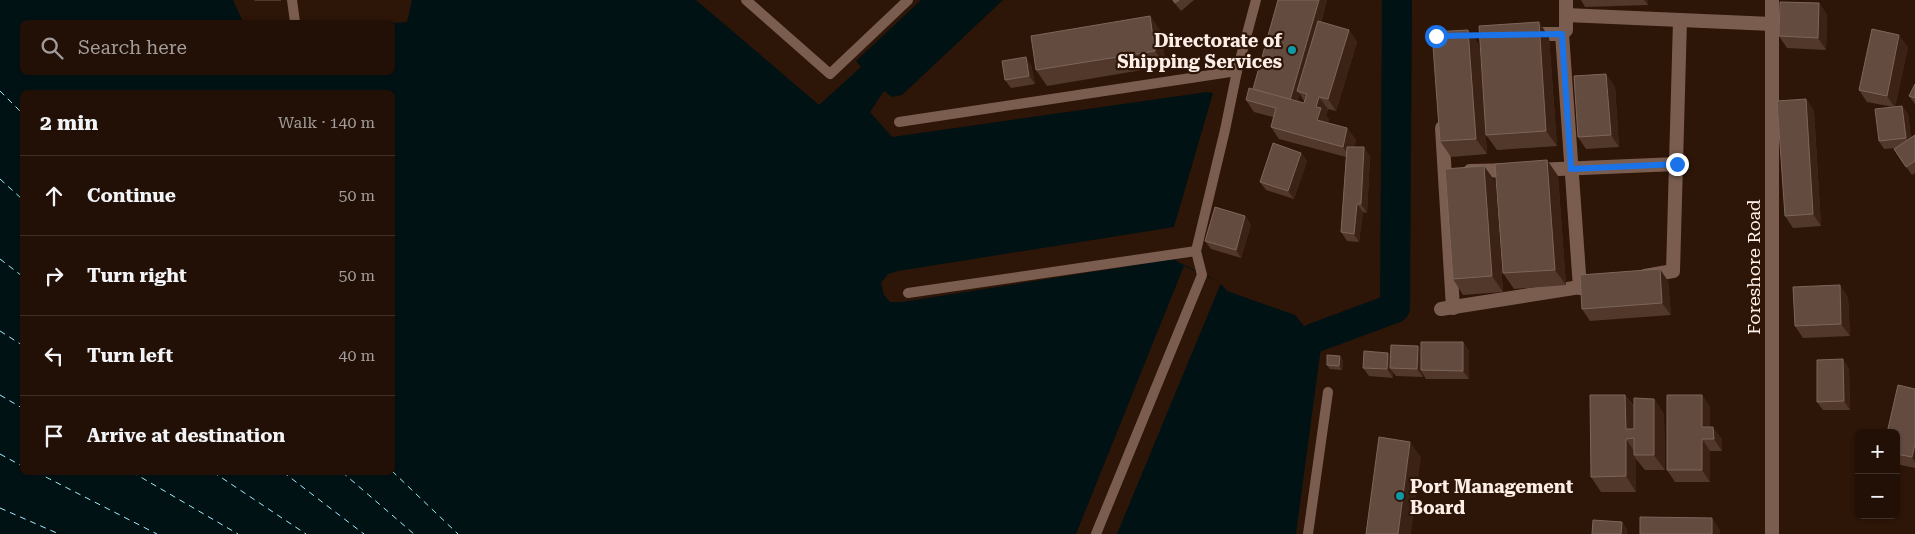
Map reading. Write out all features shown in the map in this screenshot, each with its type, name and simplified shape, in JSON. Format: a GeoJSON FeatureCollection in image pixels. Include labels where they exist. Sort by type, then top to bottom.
{"type":"FeatureCollection","features":[{"type":"Feature","properties":{"kind":"street"},"geometry":{"type":"LineString","coordinates":[[1513,35],[1562,34],[1566,30],[1566,0]]}},
{"type":"Feature","properties":{"kind":"street","name":"Foreshore Road"},"geometry":{"type":"LineString","coordinates":[[1772,0],[1772,534]]}},
{"type":"Feature","properties":{"kind":"street"},"geometry":{"type":"LineString","coordinates":[[1566,15],[1772,24]]}},
{"type":"Feature","properties":{"kind":"street"},"geometry":{"type":"LineString","coordinates":[[1636,278],[1673,271],[1680,20]]}},
{"type":"Feature","properties":{"kind":"street"},"geometry":{"type":"LineString","coordinates":[[1562,34],[1580,288]]}},
{"type":"Feature","properties":{"kind":"street"},"geometry":{"type":"LineString","coordinates":[[1441,113],[1445,171],[1447,308],[1617,281]]}},
{"type":"Feature","properties":{"kind":"street"},"geometry":{"type":"LineString","coordinates":[[1445,171],[1571,169],[1677,164]]}},
{"type":"Feature","properties":{"kind":"lane"},"geometry":{"type":"LineString","coordinates":[[292,0],[295,20]]}},
{"type":"Feature","properties":{"kind":"lane"},"geometry":{"type":"LineString","coordinates":[[746,0],[830,74],[908,0]]}},
{"type":"Feature","properties":{"kind":"lane"},"geometry":{"type":"LineString","coordinates":[[1096,534],[1202,275],[1196,251],[1226,130],[1237,71],[1256,0]]}},
{"type":"Feature","properties":{"kind":"lane"},"geometry":{"type":"LineString","coordinates":[[899,122],[1237,71]]}},
{"type":"Feature","properties":{"kind":"lane"},"geometry":{"type":"LineString","coordinates":[[908,293],[1196,251]]}},
{"type":"Feature","properties":{"kind":"lane"},"geometry":{"type":"LineString","coordinates":[[1308,534],[1328,392]]}},
{"type":"Feature","properties":{"kind":"shaded area"},"geometry":{"type":"Polygon","coordinates":[[[0,0],[233,0],[242,20],[20,20],[20,75],[395,75],[395,23],[407,22],[412,0],[696,0],[819,105],[861,67],[856,61],[921,0],[1003,0],[902,95],[892,97],[884,91],[870,112],[892,137],[1207,92],[1213,93],[1174,227],[1174,259],[1210,277],[1227,291],[1295,315],[1321,347],[1296,534],[0,534],[0,0]]]}},
{"type":"Feature","properties":{"kind":"pier"},"geometry":{"type":"Polygon","coordinates":[[[1174,227],[1174,259],[902,302],[890,302],[884,295],[881,283],[888,274],[898,271],[1174,227]]]}},
{"type":"Feature","properties":{"kind":"pier"},"geometry":{"type":"Polygon","coordinates":[[[1184,266],[1221,283],[1117,534],[1076,534],[1184,266]]]}},
{"type":"Feature","properties":{"kind":"building","name":"Directorate of Shipping Services"},"geometry":{"type":"Polygon","coordinates":[[[1278,0],[1319,0],[1290,100],[1253,89],[1278,0]]]}},
{"type":"Feature","properties":{"kind":"building"},"geometry":{"type":"Polygon","coordinates":[[[1780,2],[1819,3],[1818,38],[1779,36],[1780,2]]]}},
{"type":"Feature","properties":{"kind":"building"},"geometry":{"type":"Polygon","coordinates":[[[1150,16],[1155,51],[1036,70],[1031,36],[1150,16]]]}},
{"type":"Feature","properties":{"kind":"building"},"geometry":{"type":"Polygon","coordinates":[[[1318,21],[1349,30],[1328,99],[1319,97],[1316,107],[1321,108],[1317,120],[1347,128],[1343,147],[1271,127],[1276,108],[1246,100],[1249,88],[1304,103],[1307,94],[1297,91],[1318,21]]]}},
{"type":"Feature","properties":{"kind":"building"},"geometry":{"type":"Polygon","coordinates":[[[1539,22],[1546,131],[1486,135],[1479,26],[1539,22]]]}},
{"type":"Feature","properties":{"kind":"building"},"geometry":{"type":"Polygon","coordinates":[[[1872,29],[1899,35],[1887,96],[1859,90],[1872,29]]]}},
{"type":"Feature","properties":{"kind":"building"},"geometry":{"type":"Polygon","coordinates":[[[1468,30],[1476,139],[1440,141],[1432,32],[1468,30]]]}},
{"type":"Feature","properties":{"kind":"building"},"geometry":{"type":"Polygon","coordinates":[[[1026,57],[1029,76],[1005,80],[1002,61],[1026,57]]]}},
{"type":"Feature","properties":{"kind":"building"},"geometry":{"type":"Polygon","coordinates":[[[1606,74],[1611,135],[1578,137],[1574,76],[1606,74]]]}},
{"type":"Feature","properties":{"kind":"building"},"geometry":{"type":"Polygon","coordinates":[[[1915,84],[1915,98],[1909,96],[1915,84]]]}},
{"type":"Feature","properties":{"kind":"building"},"geometry":{"type":"Polygon","coordinates":[[[1806,99],[1813,214],[1785,216],[1777,101],[1806,99]]]}},
{"type":"Feature","properties":{"kind":"building"},"geometry":{"type":"Polygon","coordinates":[[[1902,106],[1906,138],[1879,141],[1875,109],[1902,106]]]}},
{"type":"Feature","properties":{"kind":"building"},"geometry":{"type":"Polygon","coordinates":[[[1915,135],[1915,161],[1906,167],[1894,149],[1915,135]]]}},
{"type":"Feature","properties":{"kind":"building"},"geometry":{"type":"Polygon","coordinates":[[[1273,143],[1301,153],[1288,191],[1260,182],[1273,143]]]}},
{"type":"Feature","properties":{"kind":"building"},"geometry":{"type":"Polygon","coordinates":[[[1347,147],[1364,147],[1361,204],[1357,204],[1354,234],[1341,232],[1347,147]]]}},
{"type":"Feature","properties":{"kind":"building"},"geometry":{"type":"Polygon","coordinates":[[[1547,160],[1555,270],[1503,273],[1495,164],[1547,160]]]}},
{"type":"Feature","properties":{"kind":"building"},"geometry":{"type":"Polygon","coordinates":[[[1484,166],[1492,276],[1453,279],[1445,169],[1484,166]]]}},
{"type":"Feature","properties":{"kind":"building"},"geometry":{"type":"Polygon","coordinates":[[[1215,207],[1245,216],[1236,250],[1205,241],[1215,207]]]}},
{"type":"Feature","properties":{"kind":"building"},"geometry":{"type":"Polygon","coordinates":[[[1660,269],[1662,303],[1582,309],[1580,275],[1660,269]]]}},
{"type":"Feature","properties":{"kind":"building"},"geometry":{"type":"Polygon","coordinates":[[[1840,285],[1841,324],[1795,326],[1793,287],[1840,285]]]}},
{"type":"Feature","properties":{"kind":"building"},"geometry":{"type":"Polygon","coordinates":[[[1421,342],[1463,342],[1463,371],[1421,370],[1421,342]]]}},
{"type":"Feature","properties":{"kind":"building"},"geometry":{"type":"Polygon","coordinates":[[[1391,345],[1418,346],[1417,369],[1390,368],[1391,345]]]}},
{"type":"Feature","properties":{"kind":"building"},"geometry":{"type":"Polygon","coordinates":[[[1364,351],[1388,353],[1387,369],[1363,368],[1364,351]]]}},
{"type":"Feature","properties":{"kind":"building"},"geometry":{"type":"Polygon","coordinates":[[[1327,355],[1340,356],[1339,366],[1327,365],[1327,355]]]}},
{"type":"Feature","properties":{"kind":"building"},"geometry":{"type":"Polygon","coordinates":[[[1843,359],[1844,401],[1817,402],[1817,360],[1843,359]]]}},
{"type":"Feature","properties":{"kind":"building"},"geometry":{"type":"Polygon","coordinates":[[[1898,385],[1915,389],[1915,444],[1912,457],[1900,455],[1900,429],[1888,429],[1898,385]]]}},
{"type":"Feature","properties":{"kind":"building"},"geometry":{"type":"Polygon","coordinates":[[[1590,395],[1625,395],[1626,429],[1634,429],[1634,398],[1654,399],[1654,455],[1634,455],[1634,438],[1626,439],[1626,476],[1591,477],[1590,395]]]}},
{"type":"Feature","properties":{"kind":"building"},"geometry":{"type":"Polygon","coordinates":[[[1667,395],[1702,395],[1702,427],[1713,427],[1714,439],[1702,439],[1702,470],[1667,470],[1667,395]]]}},
{"type":"Feature","properties":{"kind":"building"},"geometry":{"type":"Polygon","coordinates":[[[1379,437],[1410,442],[1398,534],[1366,534],[1379,437]]]}},
{"type":"Feature","properties":{"kind":"building"},"geometry":{"type":"Polygon","coordinates":[[[1640,517],[1712,518],[1712,534],[1640,534],[1640,517]]]}},
{"type":"Feature","properties":{"kind":"building"},"geometry":{"type":"Polygon","coordinates":[[[1593,520],[1622,522],[1621,534],[1592,534],[1593,520]]]}},
{"type":"Feature","properties":{"kind":"waterway"},"geometry":{"type":"LineString","coordinates":[[1314,338],[1395,308],[1397,0]]}},
{"type":"Feature","properties":{"kind":"ferry route"},"geometry":{"type":"LineString","coordinates":[[0,91],[20,111]]}},
{"type":"Feature","properties":{"kind":"ferry route"},"geometry":{"type":"LineString","coordinates":[[0,179],[20,197]]}},
{"type":"Feature","properties":{"kind":"ferry route"},"geometry":{"type":"LineString","coordinates":[[0,259],[20,274]]}},
{"type":"Feature","properties":{"kind":"ferry route"},"geometry":{"type":"LineString","coordinates":[[0,331],[20,344]]}},
{"type":"Feature","properties":{"kind":"ferry route"},"geometry":{"type":"LineString","coordinates":[[0,395],[20,407]]}},
{"type":"Feature","properties":{"kind":"ferry route"},"geometry":{"type":"LineString","coordinates":[[0,454],[20,465]]}},
{"type":"Feature","properties":{"kind":"ferry route"},"geometry":{"type":"LineString","coordinates":[[395,474],[458,534]]}},
{"type":"Feature","properties":{"kind":"ferry route"},"geometry":{"type":"LineString","coordinates":[[42,475],[157,534]]}},
{"type":"Feature","properties":{"kind":"ferry route"},"geometry":{"type":"LineString","coordinates":[[137,475],[238,534]]}},
{"type":"Feature","properties":{"kind":"ferry route"},"geometry":{"type":"LineString","coordinates":[[218,475],[306,534]]}},
{"type":"Feature","properties":{"kind":"ferry route"},"geometry":{"type":"LineString","coordinates":[[287,475],[364,534]]}},
{"type":"Feature","properties":{"kind":"ferry route"},"geometry":{"type":"LineString","coordinates":[[345,475],[414,534]]}},
{"type":"Feature","properties":{"kind":"ferry route"},"geometry":{"type":"LineString","coordinates":[[0,508],[59,534]]}},
{"type":"Feature","properties":{"kind":"place","name":"Directorate of Shipping Services"},"geometry":{"type":"Point","coordinates":[1292,50]}},
{"type":"Feature","properties":{"kind":"place","name":"Port Management Board"},"geometry":{"type":"Point","coordinates":[1400,496]}},
{"type":"Feature","properties":{"kind":"route"},"geometry":{"type":"LineString","coordinates":[[1436,36],[1562,34],[1571,169],[1677,164]]}}]}
